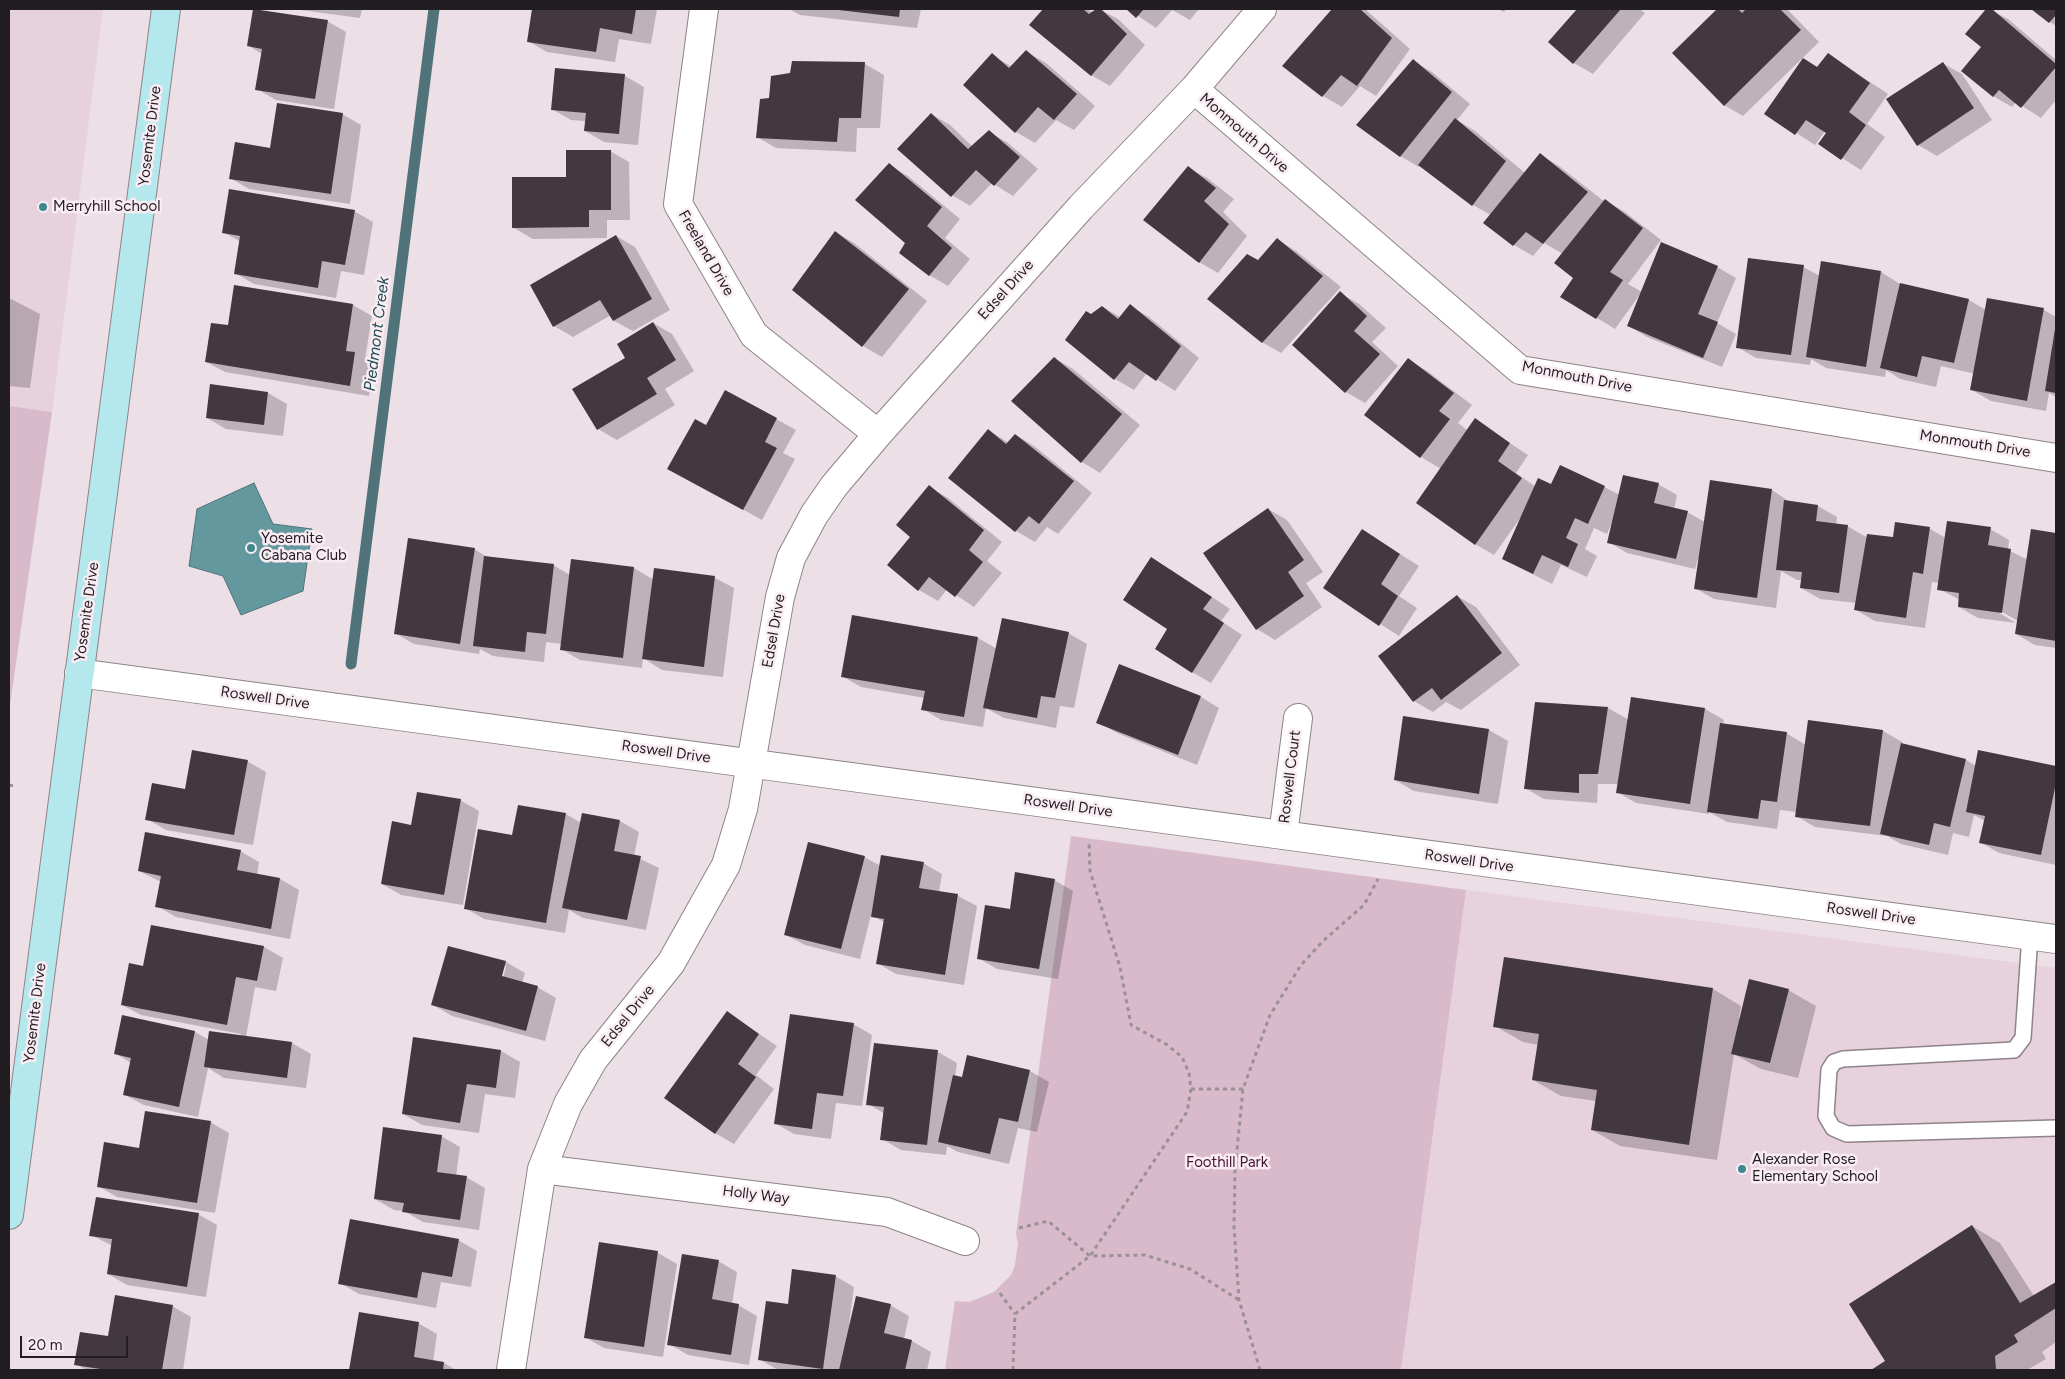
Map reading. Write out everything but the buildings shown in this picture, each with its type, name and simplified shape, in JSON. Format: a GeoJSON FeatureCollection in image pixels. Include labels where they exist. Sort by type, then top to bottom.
{"type":"FeatureCollection","features":[{"type":"Feature","properties":{"kind":"street","name":"Yosemite Drive"},"geometry":{"type":"LineString","coordinates":[[9,1214],[166,9]]}},
{"type":"Feature","properties":{"kind":"street","name":"Freeland Drive"},"geometry":{"type":"LineString","coordinates":[[704,9],[678,204],[754,335],[878,434]]}},
{"type":"Feature","properties":{"kind":"street","name":"Edsel Drive"},"geometry":{"type":"LineString","coordinates":[[511,1370],[542,1169],[568,1104],[593,1060],[671,963],[726,865],[739,828],[752,764],[770,642],[791,558],[814,515],[834,486],[878,434],[1081,207],[1194,89],[1262,9]]}},
{"type":"Feature","properties":{"kind":"street","name":"Monmouth Drive"},"geometry":{"type":"LineString","coordinates":[[1194,89],[1520,370],[2056,458]]}},
{"type":"Feature","properties":{"kind":"street","name":"Roswell Drive"},"geometry":{"type":"LineString","coordinates":[[79,673],[2043,937]]}},
{"type":"Feature","properties":{"kind":"street","name":"Roswell Court"},"geometry":{"type":"LineString","coordinates":[[1283,835],[1298,718]]}},
{"type":"Feature","properties":{"kind":"street","name":"Holly Way"},"geometry":{"type":"LineString","coordinates":[[542,1169],[887,1212],[965,1241]]}},
{"type":"Feature","properties":{"kind":"lane"},"geometry":{"type":"LineString","coordinates":[[2043,937],[2023,1038],[2014,1050],[1843,1059],[1834,1062],[1829,1070],[1826,1116],[1833,1128],[1847,1134],[2056,1128]]}},
{"type":"Feature","properties":{"kind":"path"},"geometry":{"type":"LineString","coordinates":[[9,785],[14,786]]}},
{"type":"Feature","properties":{"kind":"path"},"geometry":{"type":"LineString","coordinates":[[1016,1314],[1090,1256],[1188,1112],[1191,1090],[1189,1073],[1182,1057],[1166,1044],[1131,1025],[1120,966],[1090,871],[1088,843]]}},
{"type":"Feature","properties":{"kind":"path"},"geometry":{"type":"LineString","coordinates":[[1260,1370],[1239,1300],[1234,1226],[1235,1170],[1242,1089],[1270,1015],[1301,965],[1369,899],[1378,881],[1382,849]]}},
{"type":"Feature","properties":{"kind":"path"},"geometry":{"type":"LineString","coordinates":[[1191,1090],[1242,1089]]}},
{"type":"Feature","properties":{"kind":"path"},"geometry":{"type":"LineString","coordinates":[[1019,1228],[1048,1221],[1090,1256],[1144,1255],[1190,1269],[1239,1300]]}},
{"type":"Feature","properties":{"kind":"path"},"geometry":{"type":"LineString","coordinates":[[1000,1293],[1016,1314],[1013,1370]]}},
{"type":"Feature","properties":{"kind":"shaded area","name":"Merryhill School"},"geometry":{"type":"Polygon","coordinates":[[[9,9],[103,9],[52,412],[9,406],[9,9]]]}},
{"type":"Feature","properties":{"kind":"shaded area","name":"Alexander Rose Elementary School"},"geometry":{"type":"Polygon","coordinates":[[[1466,890],[2056,968],[2056,1370],[1401,1370],[1466,890]]]}},
{"type":"Feature","properties":{"kind":"green space"},"geometry":{"type":"Polygon","coordinates":[[[9,406],[52,412],[9,712],[9,406]]]}},
{"type":"Feature","properties":{"kind":"green space","name":"Foothill Park"},"geometry":{"type":"Polygon","coordinates":[[[1071,836],[1466,890],[1401,1370],[945,1370],[955,1301],[969,1302],[994,1292],[1011,1275],[1015,1265],[1018,1243],[1016,1234],[1071,836]]]}},
{"type":"Feature","properties":{"kind":"water","name":"Yosemite Cabana Club"},"geometry":{"type":"Polygon","coordinates":[[[254,483],[273,524],[312,529],[303,591],[241,615],[223,576],[189,566],[197,509],[254,483]]]}},
{"type":"Feature","properties":{"kind":"waterway","name":"Piedmont Creek"},"geometry":{"type":"LineString","coordinates":[[351,664],[434,9]]}},
{"type":"Feature","properties":{"kind":"place","name":"Merryhill School"},"geometry":{"type":"Point","coordinates":[43,207]}},
{"type":"Feature","properties":{"kind":"place","name":"Yosemite Cabana Club"},"geometry":{"type":"Point","coordinates":[251,548]}},
{"type":"Feature","properties":{"kind":"place","name":"Alexander Rose Elementary School"},"geometry":{"type":"Point","coordinates":[1742,1169]}}]}
